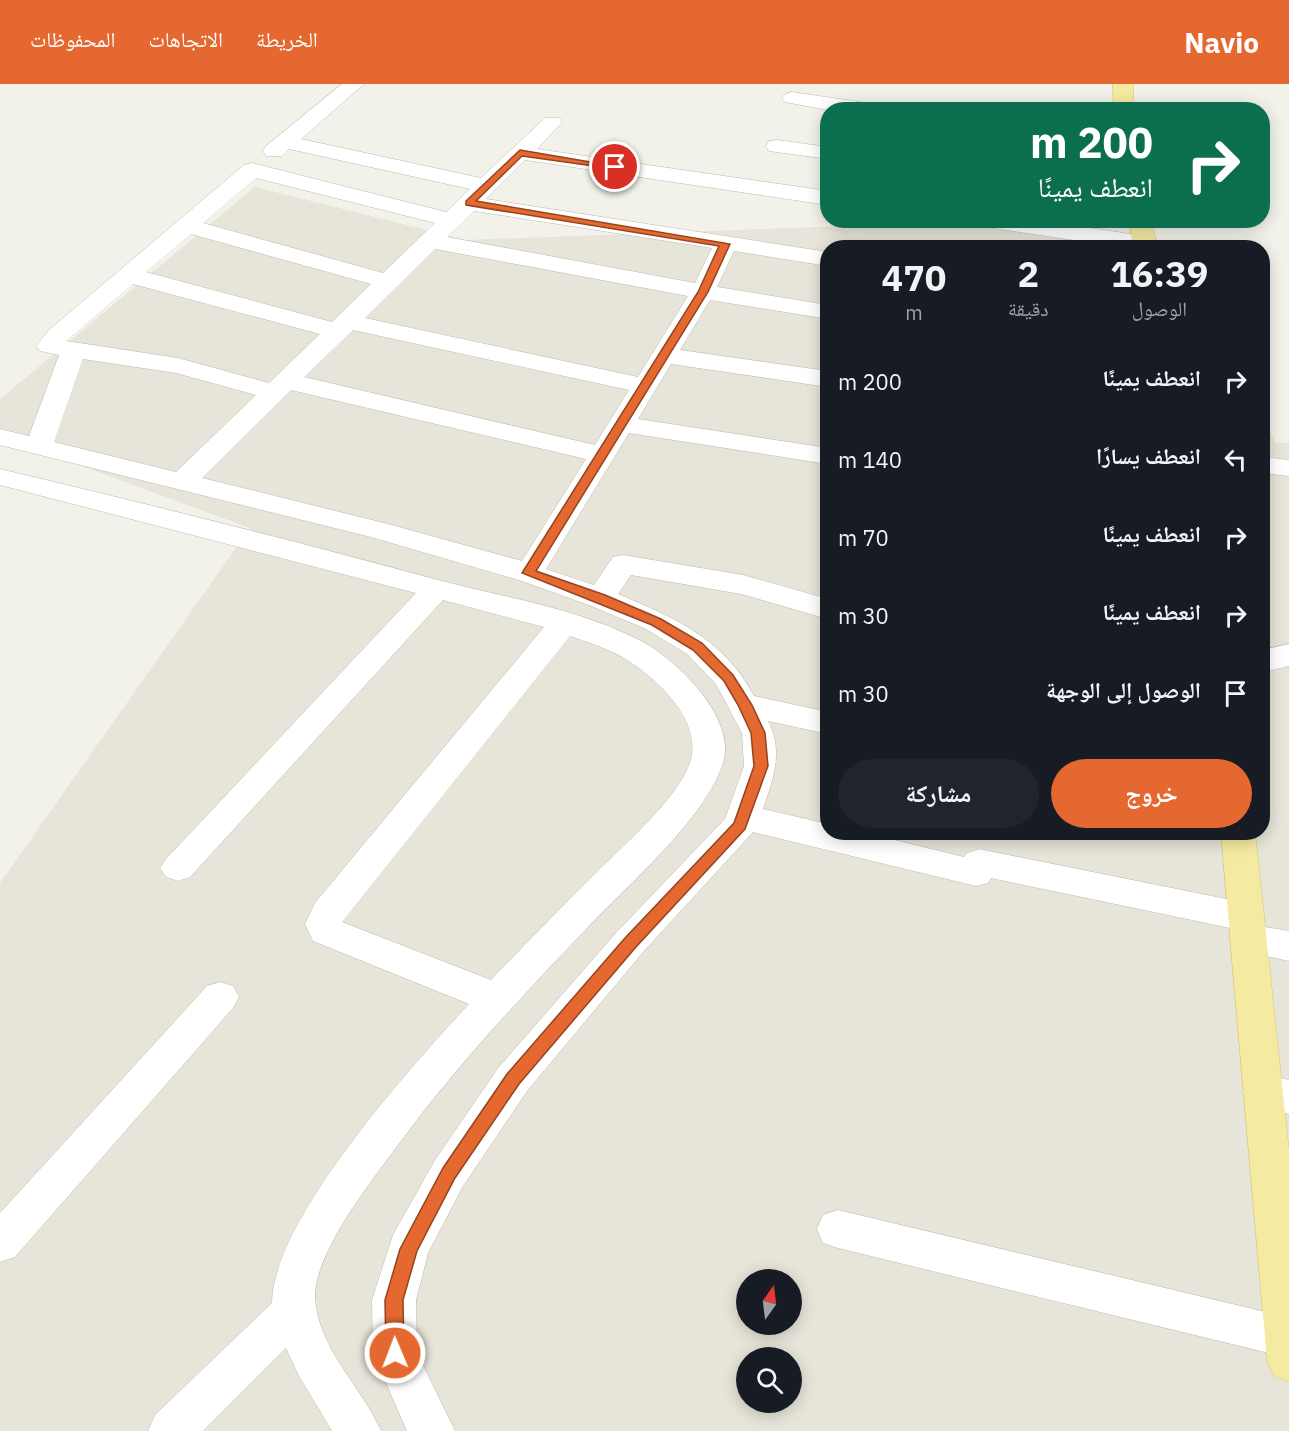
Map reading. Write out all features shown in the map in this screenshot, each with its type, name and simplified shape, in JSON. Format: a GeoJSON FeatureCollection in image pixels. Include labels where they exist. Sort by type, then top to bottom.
{"type":"FeatureCollection","features":[{"type":"Feature","properties":{"kind":"main road"},"geometry":{"type":"LineString","coordinates":[[1123,84],[1124,102]]}},
{"type":"Feature","properties":{"kind":"main road"},"geometry":{"type":"LineString","coordinates":[[1239,840],[1247,928],[1276,1094],[1288,1349]]}},
{"type":"Feature","properties":{"kind":"street"},"geometry":{"type":"LineString","coordinates":[[354,84],[185,225],[49,346],[178,366],[280,386],[602,455]]}},
{"type":"Feature","properties":{"kind":"street"},"geometry":{"type":"LineString","coordinates":[[792,98],[820,102]]}},
{"type":"Feature","properties":{"kind":"street"},"geometry":{"type":"LineString","coordinates":[[182,482],[386,281],[552,122]]}},
{"type":"Feature","properties":{"kind":"street"},"geometry":{"type":"LineString","coordinates":[[286,142],[478,194],[725,244],[820,258]]}},
{"type":"Feature","properties":{"kind":"street"},"geometry":{"type":"LineString","coordinates":[[777,146],[820,152]]}},
{"type":"Feature","properties":{"kind":"street"},"geometry":{"type":"LineString","coordinates":[[520,153],[820,197]]}},
{"type":"Feature","properties":{"kind":"street"},"geometry":{"type":"LineString","coordinates":[[252,170],[451,220]]}},
{"type":"Feature","properties":{"kind":"street"},"geometry":{"type":"LineString","coordinates":[[185,225],[386,281]]}},
{"type":"Feature","properties":{"kind":"street"},"geometry":{"type":"LineString","coordinates":[[1037,228],[1112,240]]}},
{"type":"Feature","properties":{"kind":"street"},"geometry":{"type":"LineString","coordinates":[[428,241],[703,292],[820,311]]}},
{"type":"Feature","properties":{"kind":"street"},"geometry":{"type":"LineString","coordinates":[[529,573],[703,292],[725,244]]}},
{"type":"Feature","properties":{"kind":"street"},"geometry":{"type":"LineString","coordinates":[[128,275],[342,326],[645,386]]}},
{"type":"Feature","properties":{"kind":"street"},"geometry":{"type":"LineString","coordinates":[[39,446],[74,350]]}},
{"type":"Feature","properties":{"kind":"street"},"geometry":{"type":"LineString","coordinates":[[664,355],[820,379]]}},
{"type":"Feature","properties":{"kind":"street"},"geometry":{"type":"LineString","coordinates":[[621,424],[820,455]]}},
{"type":"Feature","properties":{"kind":"street"},"geometry":{"type":"LineString","coordinates":[[0,436],[378,530],[529,573],[600,598],[657,622],[698,646],[729,678],[758,733],[761,766],[740,825],[630,942],[513,1079],[449,1173],[408,1249],[394,1300],[395,1353],[413,1398],[432,1431]]}},
{"type":"Feature","properties":{"kind":"street"},"geometry":{"type":"LineString","coordinates":[[1270,466],[1289,468]]}},
{"type":"Feature","properties":{"kind":"street"},"geometry":{"type":"LineString","coordinates":[[0,477],[275,544],[563,624],[628,647],[655,665],[697,710],[708,733],[711,754],[702,776],[671,818],[440,1061],[356,1169],[303,1255],[294,1285],[295,1310],[303,1338],[358,1431]]}},
{"type":"Feature","properties":{"kind":"street"},"geometry":{"type":"LineString","coordinates":[[600,598],[623,564],[743,585],[820,607]]}},
{"type":"Feature","properties":{"kind":"street"},"geometry":{"type":"LineString","coordinates":[[178,868],[437,589]]}},
{"type":"Feature","properties":{"kind":"street"},"geometry":{"type":"LineString","coordinates":[[498,999],[335,935],[326,931],[323,924],[328,913],[563,624]]}},
{"type":"Feature","properties":{"kind":"street"},"geometry":{"type":"LineString","coordinates":[[1270,660],[1289,656]]}},
{"type":"Feature","properties":{"kind":"street"},"geometry":{"type":"LineString","coordinates":[[745,705],[820,721]]}},
{"type":"Feature","properties":{"kind":"street"},"geometry":{"type":"LineString","coordinates":[[744,817],[820,835]]}},
{"type":"Feature","properties":{"kind":"street"},"geometry":{"type":"LineString","coordinates":[[839,840],[976,873],[979,862],[1247,928],[1289,946]]}},
{"type":"Feature","properties":{"kind":"street"},"geometry":{"type":"LineString","coordinates":[[0,1243],[220,997]]}},
{"type":"Feature","properties":{"kind":"street"},"geometry":{"type":"LineString","coordinates":[[838,1229],[1288,1349]]}},
{"type":"Feature","properties":{"kind":"street"},"geometry":{"type":"LineString","coordinates":[[171,1431],[295,1310]]}},
{"type":"Feature","properties":{"kind":"shaded area"},"geometry":{"type":"Polygon","coordinates":[[[255,187],[466,240],[820,227],[994,228],[1077,240],[820,240],[820,840],[1270,840],[1270,431],[1275,443],[1289,443],[1289,1431],[0,1431],[0,883],[250,528],[0,436],[0,399],[255,187]]]}},
{"type":"Feature","properties":{"kind":"route"},"geometry":{"type":"LineString","coordinates":[[395,1353],[394,1300],[408,1249],[449,1173],[513,1079],[630,942],[740,825],[752,797],[761,766],[758,733],[745,705],[729,678],[698,646],[657,622],[600,598],[529,573],[703,292],[725,244],[469,203],[520,153],[615,167]]}}]}
